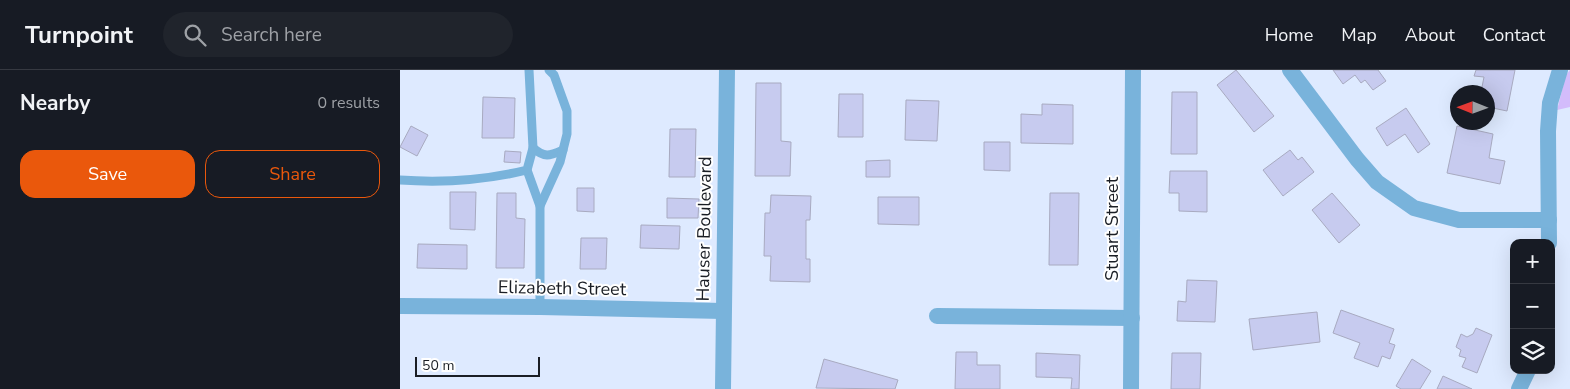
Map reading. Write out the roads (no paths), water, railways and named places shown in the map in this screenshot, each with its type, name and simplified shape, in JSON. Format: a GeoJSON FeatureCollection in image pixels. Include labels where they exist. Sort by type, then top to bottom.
{"type":"FeatureCollection","features":[{"type":"Feature","properties":{"kind":"street","name":"Hauser Boulevard"},"geometry":{"type":"LineString","coordinates":[[723,389],[727,70]]}},
{"type":"Feature","properties":{"kind":"street","name":"Stuart Street"},"geometry":{"type":"LineString","coordinates":[[1131,389],[1133,70]]}},
{"type":"Feature","properties":{"kind":"street"},"geometry":{"type":"LineString","coordinates":[[1290,70],[1357,159],[1377,182],[1414,208],[1459,220],[1549,220]]}},
{"type":"Feature","properties":{"kind":"street"},"geometry":{"type":"LineString","coordinates":[[1548,239],[1548,131],[1550,103],[1560,70]]}},
{"type":"Feature","properties":{"kind":"street","name":"Elizabeth Street"},"geometry":{"type":"LineString","coordinates":[[400,306],[723,311]]}},
{"type":"Feature","properties":{"kind":"street"},"geometry":{"type":"LineString","coordinates":[[936,316],[1132,318]]}},
{"type":"Feature","properties":{"kind":"street"},"geometry":{"type":"LineString","coordinates":[[1519,389],[1526,374]]}},
{"type":"Feature","properties":{"kind":"lane"},"geometry":{"type":"LineString","coordinates":[[529,70],[533,148],[527,170],[540,206],[540,307]]}},
{"type":"Feature","properties":{"kind":"lane"},"geometry":{"type":"LineString","coordinates":[[540,206],[550,186],[567,134],[567,111],[554,75],[549,70]]}},
{"type":"Feature","properties":{"kind":"lane"},"geometry":{"type":"LineString","coordinates":[[533,148],[540,154],[549,156],[563,150]]}},
{"type":"Feature","properties":{"kind":"lane"},"geometry":{"type":"LineString","coordinates":[[400,180],[433,182],[511,174],[527,170]]}}]}
